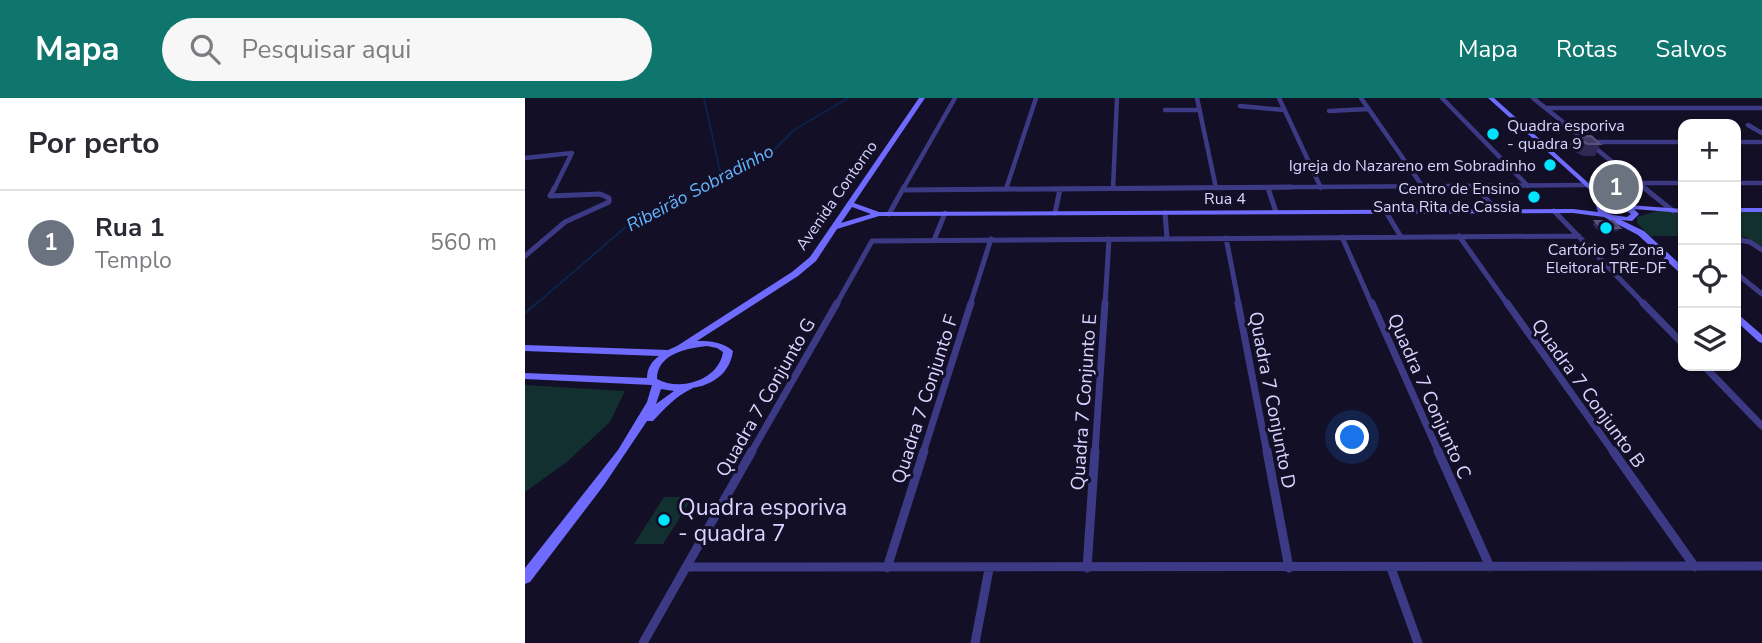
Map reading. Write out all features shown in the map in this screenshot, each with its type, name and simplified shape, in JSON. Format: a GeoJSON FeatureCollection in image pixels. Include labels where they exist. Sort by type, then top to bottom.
{"type":"FeatureCollection","features":[{"type":"Feature","properties":{"kind":"street","name":"Avenida Contorno"},"geometry":{"type":"LineString","coordinates":[[675,351],[807,265],[819,253],[922,98]]}},
{"type":"Feature","properties":{"kind":"street"},"geometry":{"type":"LineString","coordinates":[[889,214],[955,98]]}},
{"type":"Feature","properties":{"kind":"street"},"geometry":{"type":"LineString","coordinates":[[1006,189],[1036,98]]}},
{"type":"Feature","properties":{"kind":"street"},"geometry":{"type":"LineString","coordinates":[[1112,188],[1117,98]]}},
{"type":"Feature","properties":{"kind":"street"},"geometry":{"type":"LineString","coordinates":[[1198,98],[1216,188]]}},
{"type":"Feature","properties":{"kind":"street"},"geometry":{"type":"LineString","coordinates":[[1279,98],[1321,188]]}},
{"type":"Feature","properties":{"kind":"street"},"geometry":{"type":"LineString","coordinates":[[1361,98],[1423,187]]}},
{"type":"Feature","properties":{"kind":"street"},"geometry":{"type":"LineString","coordinates":[[1442,98],[1528,186]]}},
{"type":"Feature","properties":{"kind":"street"},"geometry":{"type":"LineString","coordinates":[[1491,98],[1590,188],[1633,211],[1641,233]]}},
{"type":"Feature","properties":{"kind":"street"},"geometry":{"type":"LineString","coordinates":[[1533,98],[1672,211]]}},
{"type":"Feature","properties":{"kind":"street"},"geometry":{"type":"LineString","coordinates":[[1240,106],[1285,110]]}},
{"type":"Feature","properties":{"kind":"street"},"geometry":{"type":"LineString","coordinates":[[1546,108],[1762,108]]}},
{"type":"Feature","properties":{"kind":"street"},"geometry":{"type":"LineString","coordinates":[[1246,112],[1257,109]]}},
{"type":"Feature","properties":{"kind":"street"},"geometry":{"type":"LineString","coordinates":[[1329,111],[1368,109]]}},
{"type":"Feature","properties":{"kind":"street"},"geometry":{"type":"LineString","coordinates":[[1165,110],[1200,110]]}},
{"type":"Feature","properties":{"kind":"street"},"geometry":{"type":"LineString","coordinates":[[1521,124],[1566,124]]}},
{"type":"Feature","properties":{"kind":"street"},"geometry":{"type":"LineString","coordinates":[[1748,125],[1762,133]]}},
{"type":"Feature","properties":{"kind":"street"},"geometry":{"type":"LineString","coordinates":[[1588,142],[1678,142]]}},
{"type":"Feature","properties":{"kind":"street"},"geometry":{"type":"LineString","coordinates":[[1741,142],[1762,142]]}},
{"type":"Feature","properties":{"kind":"street"},"geometry":{"type":"LineString","coordinates":[[525,158],[572,153],[549,196],[600,194],[609,198],[609,202],[598,209],[565,222],[525,256]]}},
{"type":"Feature","properties":{"kind":"street"},"geometry":{"type":"LineString","coordinates":[[1639,183],[1678,183]]}},
{"type":"Feature","properties":{"kind":"street"},"geometry":{"type":"LineString","coordinates":[[1741,183],[1762,183]]}},
{"type":"Feature","properties":{"kind":"street"},"geometry":{"type":"LineString","coordinates":[[904,190],[1528,186],[1590,188]]}},
{"type":"Feature","properties":{"kind":"street"},"geometry":{"type":"LineString","coordinates":[[1476,187],[1497,211]]}},
{"type":"Feature","properties":{"kind":"street"},"geometry":{"type":"LineString","coordinates":[[1268,188],[1276,212]]}},
{"type":"Feature","properties":{"kind":"street"},"geometry":{"type":"LineString","coordinates":[[1590,188],[1600,210],[1641,233],[1678,266]]}},
{"type":"Feature","properties":{"kind":"street"},"geometry":{"type":"LineString","coordinates":[[1055,213],[1060,189]]}},
{"type":"Feature","properties":{"kind":"street","name":"Rua 4"},"geometry":{"type":"LineString","coordinates":[[850,204],[878,214]]}},
{"type":"Feature","properties":{"kind":"street"},"geometry":{"type":"LineString","coordinates":[[1573,211],[1599,205],[1678,211]]}},
{"type":"Feature","properties":{"kind":"street"},"geometry":{"type":"LineString","coordinates":[[1741,210],[1762,210]]}},
{"type":"Feature","properties":{"kind":"street"},"geometry":{"type":"LineString","coordinates":[[1554,211],[1678,339]]}},
{"type":"Feature","properties":{"kind":"street","name":"Rua 4"},"geometry":{"type":"LineString","coordinates":[[836,227],[878,214],[1573,211]]}},
{"type":"Feature","properties":{"kind":"street"},"geometry":{"type":"LineString","coordinates":[[1573,211],[1634,217],[1659,211]]}},
{"type":"Feature","properties":{"kind":"street"},"geometry":{"type":"LineString","coordinates":[[1386,212],[1401,237]]}},
{"type":"Feature","properties":{"kind":"street"},"geometry":{"type":"LineString","coordinates":[[1165,213],[1167,238]]}},
{"type":"Feature","properties":{"kind":"street"},"geometry":{"type":"LineString","coordinates":[[945,214],[934,240],[1579,236]]}},
{"type":"Feature","properties":{"kind":"street","name":"Quadra 7 Conjunto B"},"geometry":{"type":"LineString","coordinates":[[1459,236],[1695,567]]}},
{"type":"Feature","properties":{"kind":"street","name":"Quadra 7 Conjunto C"},"geometry":{"type":"LineString","coordinates":[[1342,237],[1490,567]]}},
{"type":"Feature","properties":{"kind":"street","name":"Quadra 7 Conjunto D"},"geometry":{"type":"LineString","coordinates":[[1226,238],[1289,568]]}},
{"type":"Feature","properties":{"kind":"street","name":"Quadra 7 Conjunto F"},"geometry":{"type":"LineString","coordinates":[[887,568],[991,239]]}},
{"type":"Feature","properties":{"kind":"street","name":"Quadra 7 Conjunto E"},"geometry":{"type":"LineString","coordinates":[[1087,568],[1109,239]]}},
{"type":"Feature","properties":{"kind":"street","name":"Quadra 7 Conjunto G"},"geometry":{"type":"LineString","coordinates":[[643,643],[871,242],[934,240]]}},
{"type":"Feature","properties":{"kind":"street"},"geometry":{"type":"LineString","coordinates":[[1741,240],[1750,242],[1762,250]]}},
{"type":"Feature","properties":{"kind":"street"},"geometry":{"type":"LineString","coordinates":[[1741,277],[1762,294]]}},
{"type":"Feature","properties":{"kind":"street"},"geometry":{"type":"LineString","coordinates":[[635,432],[664,402],[706,380],[725,365],[728,351],[719,336],[727,318]]}},
{"type":"Feature","properties":{"kind":"street"},"geometry":{"type":"LineString","coordinates":[[1741,321],[1762,340]]}},
{"type":"Feature","properties":{"kind":"street"},"geometry":{"type":"LineString","coordinates":[[525,348],[664,354],[704,343],[723,346]]}},
{"type":"Feature","properties":{"kind":"street"},"geometry":{"type":"LineString","coordinates":[[525,578],[635,432],[654,401],[655,383],[652,370],[675,351]]}},
{"type":"Feature","properties":{"kind":"street"},"geometry":{"type":"LineString","coordinates":[[1709,371],[1762,426]]}},
{"type":"Feature","properties":{"kind":"street"},"geometry":{"type":"LineString","coordinates":[[525,376],[655,383],[667,388],[693,385]]}},
{"type":"Feature","properties":{"kind":"street"},"geometry":{"type":"LineString","coordinates":[[685,567],[989,569],[1762,566]]}},
{"type":"Feature","properties":{"kind":"street"},"geometry":{"type":"LineString","coordinates":[[1391,568],[1417,643]]}},
{"type":"Feature","properties":{"kind":"street"},"geometry":{"type":"LineString","coordinates":[[975,643],[989,569]]}},
{"type":"Feature","properties":{"kind":"green space"},"geometry":{"type":"Polygon","coordinates":[[[1657,211],[1678,211],[1678,236],[1650,236],[1637,223],[1637,217],[1657,211]]]}},
{"type":"Feature","properties":{"kind":"green space"},"geometry":{"type":"Polygon","coordinates":[[[1741,211],[1762,211],[1762,248],[1746,237],[1741,237],[1741,211]]]}},
{"type":"Feature","properties":{"kind":"green space"},"geometry":{"type":"Polygon","coordinates":[[[525,385],[625,391],[610,422],[567,462],[525,492],[525,385]]]}},
{"type":"Feature","properties":{"kind":"green space","name":"Quadra esporiva - quadra 7"},"geometry":{"type":"Polygon","coordinates":[[[664,497],[693,497],[663,544],[634,544],[664,497]]]}},
{"type":"Feature","properties":{"kind":"building"},"geometry":{"type":"Polygon","coordinates":[[[1591,136],[1600,144],[1588,144],[1573,137],[1591,136]]]}},
{"type":"Feature","properties":{"kind":"building"},"geometry":{"type":"Polygon","coordinates":[[[1595,221],[1613,221],[1620,228],[1601,228],[1595,221]]]}},
{"type":"Feature","properties":{"kind":"waterway"},"geometry":{"type":"LineString","coordinates":[[704,98],[721,176]]}},
{"type":"Feature","properties":{"kind":"waterway","name":"Ribeirão Sobradinho"},"geometry":{"type":"LineString","coordinates":[[721,176],[775,149],[794,130],[848,98]]}},
{"type":"Feature","properties":{"kind":"waterway","name":"Ribeirão Sobradinho"},"geometry":{"type":"LineString","coordinates":[[535,305],[635,219],[721,176]]}},
{"type":"Feature","properties":{"kind":"waterway","name":"Ribeirão Sobradinho"},"geometry":{"type":"LineString","coordinates":[[525,313],[537,303]]}},
{"type":"Feature","properties":{"kind":"place","name":"Quadra esporiva - quadra 9"},"geometry":{"type":"Point","coordinates":[1493,134]}},
{"type":"Feature","properties":{"kind":"place","name":"Igreja do Nazareno em Sobradinho"},"geometry":{"type":"Point","coordinates":[1550,165]}},
{"type":"Feature","properties":{"kind":"place","name":"Rua 1"},"geometry":{"type":"Point","coordinates":[1616,187]}},
{"type":"Feature","properties":{"kind":"place","name":"Centro de Ensino Santa Rita de Cassia"},"geometry":{"type":"Point","coordinates":[1534,197]}},
{"type":"Feature","properties":{"kind":"place","name":"Cartório 5ª Zona Eleitoral TRE-DF"},"geometry":{"type":"Point","coordinates":[1606,228]}},
{"type":"Feature","properties":{"kind":"place","name":"Quadra esporiva - quadra 7"},"geometry":{"type":"Point","coordinates":[664,520]}}]}
